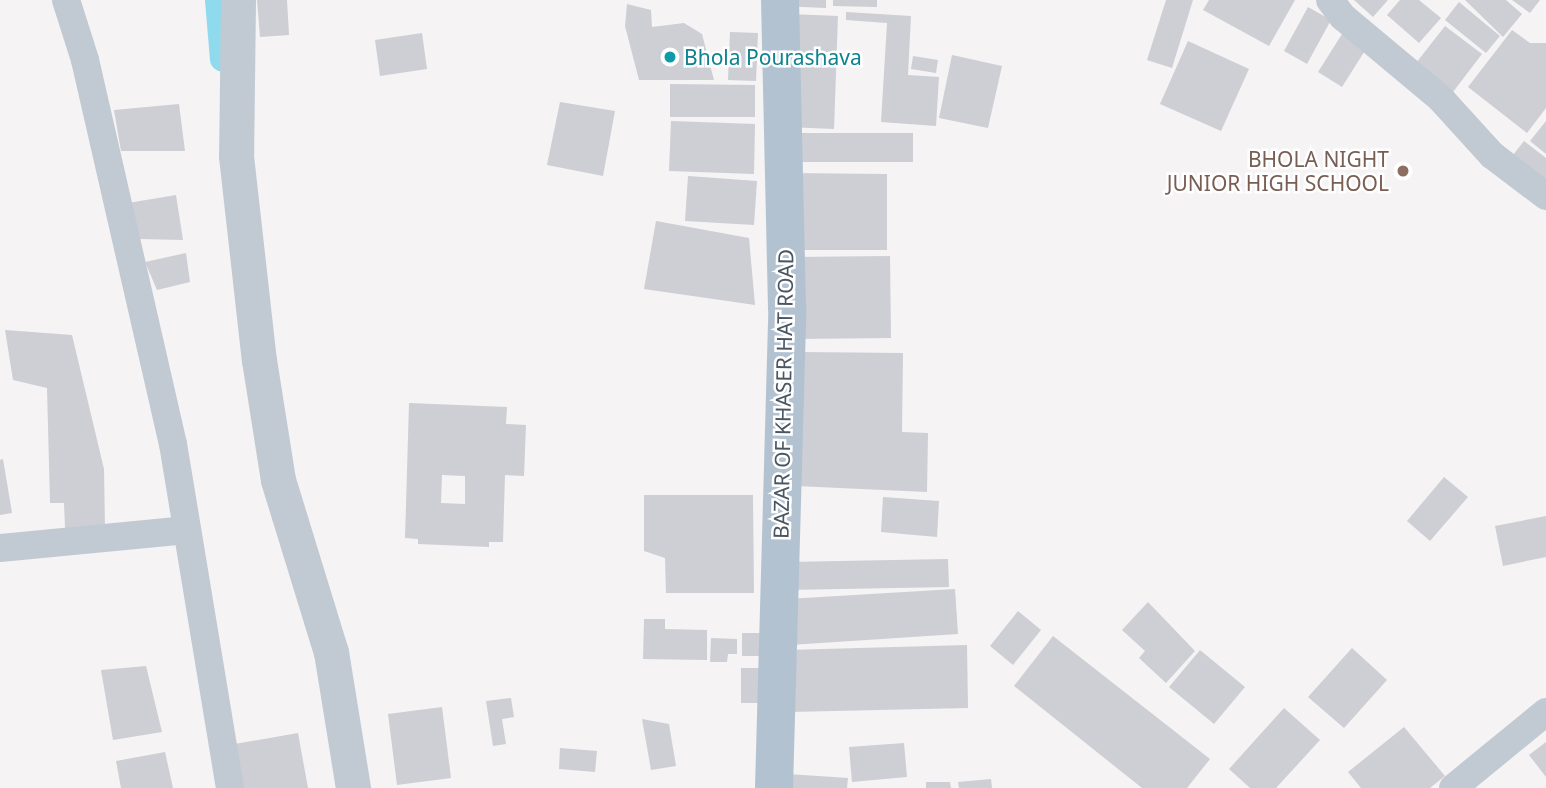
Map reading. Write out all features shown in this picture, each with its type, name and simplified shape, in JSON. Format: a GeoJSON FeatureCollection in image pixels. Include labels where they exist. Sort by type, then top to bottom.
{"type":"FeatureCollection","features":[{"type":"Feature","properties":{"kind":"main road","name":"BAZAR OF KHASER HAT ROAD"},"geometry":{"type":"LineString","coordinates":[[774,788],[787,308],[780,0]]}},
{"type":"Feature","properties":{"kind":"street"},"geometry":{"type":"LineString","coordinates":[[66,0],[85,60],[167,417],[230,788]]}},
{"type":"Feature","properties":{"kind":"street"},"geometry":{"type":"LineString","coordinates":[[238,0],[236,156],[261,374],[278,480],[331,652],[353,788]]}},
{"type":"Feature","properties":{"kind":"street"},"geometry":{"type":"LineString","coordinates":[[1330,0],[1343,17],[1441,99],[1492,155],[1546,196]]}},
{"type":"Feature","properties":{"kind":"street"},"geometry":{"type":"LineString","coordinates":[[0,548],[187,530]]}},
{"type":"Feature","properties":{"kind":"street"},"geometry":{"type":"LineString","coordinates":[[1453,788],[1546,712]]}},
{"type":"Feature","properties":{"kind":"building"},"geometry":{"type":"Polygon","coordinates":[[[257,0],[287,0],[289,35],[260,37],[257,0]]]}},
{"type":"Feature","properties":{"kind":"building"},"geometry":{"type":"Polygon","coordinates":[[[781,0],[826,0],[826,8],[781,6],[781,0]]]}},
{"type":"Feature","properties":{"kind":"building"},"geometry":{"type":"Polygon","coordinates":[[[833,0],[877,0],[877,7],[833,6],[833,0]]]}},
{"type":"Feature","properties":{"kind":"building"},"geometry":{"type":"Polygon","coordinates":[[[1166,0],[1193,0],[1172,68],[1147,60],[1166,0]]]}},
{"type":"Feature","properties":{"kind":"building"},"geometry":{"type":"Polygon","coordinates":[[[1209,0],[1295,0],[1269,46],[1203,10],[1209,0]]]}},
{"type":"Feature","properties":{"kind":"building"},"geometry":{"type":"Polygon","coordinates":[[[1354,0],[1388,0],[1373,17],[1354,0]]]}},
{"type":"Feature","properties":{"kind":"building"},"geometry":{"type":"Polygon","coordinates":[[[1400,0],[1419,0],[1441,18],[1419,43],[1387,15],[1400,0]]]}},
{"type":"Feature","properties":{"kind":"building"},"geometry":{"type":"Polygon","coordinates":[[[1465,0],[1506,0],[1522,14],[1503,37],[1465,0]]]}},
{"type":"Feature","properties":{"kind":"building"},"geometry":{"type":"Polygon","coordinates":[[[1512,0],[1540,0],[1530,13],[1512,0]]]}},
{"type":"Feature","properties":{"kind":"building"},"geometry":{"type":"Polygon","coordinates":[[[1459,2],[1500,36],[1486,53],[1445,20],[1459,2]]]}},
{"type":"Feature","properties":{"kind":"building","name":"Bhola Pourashava"},"geometry":{"type":"Polygon","coordinates":[[[627,4],[651,10],[652,27],[684,23],[702,34],[714,80],[639,80],[625,26],[627,4]]]}},
{"type":"Feature","properties":{"kind":"building"},"geometry":{"type":"Polygon","coordinates":[[[1308,7],[1331,20],[1307,64],[1284,51],[1308,7]]]}},
{"type":"Feature","properties":{"kind":"building"},"geometry":{"type":"Polygon","coordinates":[[[846,12],[911,16],[908,75],[939,77],[936,126],[881,122],[887,23],[846,20],[846,12]]]}},
{"type":"Feature","properties":{"kind":"building"},"geometry":{"type":"Polygon","coordinates":[[[790,14],[838,16],[834,129],[786,127],[790,14]]]}},
{"type":"Feature","properties":{"kind":"building"},"geometry":{"type":"Polygon","coordinates":[[[1445,26],[1482,54],[1453,92],[1416,63],[1445,26]]]}},
{"type":"Feature","properties":{"kind":"building"},"geometry":{"type":"Polygon","coordinates":[[[1512,30],[1530,43],[1546,43],[1546,108],[1527,133],[1468,87],[1512,30]]]}},
{"type":"Feature","properties":{"kind":"building"},"geometry":{"type":"Polygon","coordinates":[[[730,32],[758,33],[756,81],[728,80],[730,32]]]}},
{"type":"Feature","properties":{"kind":"building"},"geometry":{"type":"Polygon","coordinates":[[[422,33],[427,69],[380,76],[375,40],[422,33]]]}},
{"type":"Feature","properties":{"kind":"building"},"geometry":{"type":"Polygon","coordinates":[[[1342,34],[1366,49],[1342,87],[1318,72],[1342,34]]]}},
{"type":"Feature","properties":{"kind":"building"},"geometry":{"type":"Polygon","coordinates":[[[1188,41],[1249,69],[1221,131],[1160,104],[1188,41]]]}},
{"type":"Feature","properties":{"kind":"building"},"geometry":{"type":"Polygon","coordinates":[[[952,55],[1002,66],[988,128],[939,118],[952,55]]]}},
{"type":"Feature","properties":{"kind":"building"},"geometry":{"type":"Polygon","coordinates":[[[913,56],[938,60],[936,73],[911,69],[913,56]]]}},
{"type":"Feature","properties":{"kind":"building"},"geometry":{"type":"Polygon","coordinates":[[[670,84],[755,85],[755,117],[670,117],[670,84]]]}},
{"type":"Feature","properties":{"kind":"building"},"geometry":{"type":"Polygon","coordinates":[[[560,102],[615,111],[603,176],[547,165],[560,102]]]}},
{"type":"Feature","properties":{"kind":"building"},"geometry":{"type":"Polygon","coordinates":[[[179,104],[185,151],[121,151],[114,110],[179,104]]]}},
{"type":"Feature","properties":{"kind":"building"},"geometry":{"type":"Polygon","coordinates":[[[671,121],[755,124],[754,174],[669,171],[671,121]]]}},
{"type":"Feature","properties":{"kind":"building"},"geometry":{"type":"Polygon","coordinates":[[[1546,121],[1546,154],[1530,141],[1546,121]]]}},
{"type":"Feature","properties":{"kind":"building"},"geometry":{"type":"Polygon","coordinates":[[[791,133],[913,133],[913,162],[791,162],[791,133]]]}},
{"type":"Feature","properties":{"kind":"building"},"geometry":{"type":"Polygon","coordinates":[[[1524,141],[1546,158],[1546,188],[1510,159],[1524,141]]]}},
{"type":"Feature","properties":{"kind":"building"},"geometry":{"type":"Polygon","coordinates":[[[791,173],[887,174],[887,250],[791,250],[791,173]]]}},
{"type":"Feature","properties":{"kind":"building"},"geometry":{"type":"Polygon","coordinates":[[[688,176],[757,181],[754,225],[685,221],[688,176]]]}},
{"type":"Feature","properties":{"kind":"building"},"geometry":{"type":"Polygon","coordinates":[[[176,195],[183,240],[139,239],[128,203],[176,195]]]}},
{"type":"Feature","properties":{"kind":"building"},"geometry":{"type":"Polygon","coordinates":[[[656,221],[749,238],[755,305],[644,289],[656,221]]]}},
{"type":"Feature","properties":{"kind":"building"},"geometry":{"type":"Polygon","coordinates":[[[186,253],[190,282],[157,290],[145,262],[186,253]]]}},
{"type":"Feature","properties":{"kind":"building"},"geometry":{"type":"Polygon","coordinates":[[[890,256],[891,338],[793,339],[792,257],[890,256]]]}},
{"type":"Feature","properties":{"kind":"building"},"geometry":{"type":"Polygon","coordinates":[[[5,330],[72,335],[104,469],[105,528],[65,528],[64,503],[50,503],[47,388],[13,380],[5,330]]]}},
{"type":"Feature","properties":{"kind":"building"},"geometry":{"type":"Polygon","coordinates":[[[800,352],[903,353],[902,432],[928,433],[927,492],[796,486],[800,352]]]}},
{"type":"Feature","properties":{"kind":"building"},"geometry":{"type":"Polygon","coordinates":[[[409,403],[507,407],[506,424],[526,425],[524,476],[505,475],[503,542],[489,542],[489,547],[418,544],[418,539],[405,538],[409,403]],[[442,475],[441,503],[465,504],[465,476],[442,475]]]}},
{"type":"Feature","properties":{"kind":"building"},"geometry":{"type":"Polygon","coordinates":[[[3,459],[12,513],[0,515],[0,460],[3,459]]]}},
{"type":"Feature","properties":{"kind":"building"},"geometry":{"type":"Polygon","coordinates":[[[1444,477],[1468,497],[1430,541],[1407,521],[1444,477]]]}},
{"type":"Feature","properties":{"kind":"building"},"geometry":{"type":"Polygon","coordinates":[[[644,495],[753,495],[754,593],[666,593],[665,558],[644,551],[644,495]]]}},
{"type":"Feature","properties":{"kind":"building"},"geometry":{"type":"Polygon","coordinates":[[[883,497],[939,501],[937,537],[881,532],[883,497]]]}},
{"type":"Feature","properties":{"kind":"building"},"geometry":{"type":"Polygon","coordinates":[[[1546,516],[1546,557],[1503,566],[1495,526],[1546,516]]]}},
{"type":"Feature","properties":{"kind":"building"},"geometry":{"type":"Polygon","coordinates":[[[948,559],[949,587],[787,590],[786,562],[948,559]]]}},
{"type":"Feature","properties":{"kind":"building"},"geometry":{"type":"Polygon","coordinates":[[[955,589],[958,634],[790,645],[787,599],[955,589]]]}},
{"type":"Feature","properties":{"kind":"building"},"geometry":{"type":"Polygon","coordinates":[[[1148,602],[1195,651],[1166,683],[1139,658],[1145,651],[1122,630],[1148,602]]]}},
{"type":"Feature","properties":{"kind":"building"},"geometry":{"type":"Polygon","coordinates":[[[1018,611],[1041,630],[1013,665],[990,646],[1018,611]]]}},
{"type":"Feature","properties":{"kind":"building"},"geometry":{"type":"Polygon","coordinates":[[[644,619],[665,619],[665,629],[707,630],[707,660],[643,659],[644,619]]]}},
{"type":"Feature","properties":{"kind":"building"},"geometry":{"type":"Polygon","coordinates":[[[742,633],[767,633],[766,656],[742,656],[742,633]]]}},
{"type":"Feature","properties":{"kind":"building"},"geometry":{"type":"Polygon","coordinates":[[[1053,636],[1210,759],[1187,788],[1142,788],[1014,686],[1053,636]]]}},
{"type":"Feature","properties":{"kind":"building"},"geometry":{"type":"Polygon","coordinates":[[[711,638],[737,639],[737,654],[728,654],[727,662],[710,662],[711,638]]]}},
{"type":"Feature","properties":{"kind":"building"},"geometry":{"type":"Polygon","coordinates":[[[967,645],[968,708],[789,712],[787,650],[967,645]]]}},
{"type":"Feature","properties":{"kind":"building"},"geometry":{"type":"Polygon","coordinates":[[[1352,648],[1387,680],[1344,728],[1308,697],[1352,648]]]}},
{"type":"Feature","properties":{"kind":"building"},"geometry":{"type":"Polygon","coordinates":[[[1200,650],[1245,687],[1214,724],[1169,687],[1200,650]]]}},
{"type":"Feature","properties":{"kind":"building"},"geometry":{"type":"Polygon","coordinates":[[[146,666],[162,732],[113,740],[101,670],[146,666]]]}},
{"type":"Feature","properties":{"kind":"building"},"geometry":{"type":"Polygon","coordinates":[[[741,668],[768,668],[768,703],[741,703],[741,668]]]}},
{"type":"Feature","properties":{"kind":"building"},"geometry":{"type":"Polygon","coordinates":[[[511,698],[514,717],[502,719],[506,744],[493,746],[486,701],[511,698]]]}},
{"type":"Feature","properties":{"kind":"building"},"geometry":{"type":"Polygon","coordinates":[[[442,707],[451,778],[397,785],[388,714],[442,707]]]}},
{"type":"Feature","properties":{"kind":"building"},"geometry":{"type":"Polygon","coordinates":[[[1284,708],[1320,740],[1276,788],[1250,788],[1229,769],[1284,708]]]}},
{"type":"Feature","properties":{"kind":"building"},"geometry":{"type":"Polygon","coordinates":[[[642,719],[669,724],[676,766],[651,770],[642,719]]]}},
{"type":"Feature","properties":{"kind":"building"},"geometry":{"type":"Polygon","coordinates":[[[1404,727],[1445,776],[1430,788],[1361,788],[1348,772],[1404,727]]]}},
{"type":"Feature","properties":{"kind":"building"},"geometry":{"type":"Polygon","coordinates":[[[298,733],[308,788],[237,788],[229,745],[298,733]]]}},
{"type":"Feature","properties":{"kind":"building"},"geometry":{"type":"Polygon","coordinates":[[[1546,742],[1546,777],[1529,755],[1546,742]]]}},
{"type":"Feature","properties":{"kind":"building"},"geometry":{"type":"Polygon","coordinates":[[[904,743],[907,777],[852,782],[849,747],[904,743]]]}},
{"type":"Feature","properties":{"kind":"building"},"geometry":{"type":"Polygon","coordinates":[[[560,748],[597,751],[595,772],[559,769],[560,748]]]}},
{"type":"Feature","properties":{"kind":"building"},"geometry":{"type":"Polygon","coordinates":[[[165,752],[173,788],[121,788],[116,761],[165,752]]]}},
{"type":"Feature","properties":{"kind":"building"},"geometry":{"type":"Polygon","coordinates":[[[788,774],[848,778],[847,788],[787,788],[788,774]]]}},
{"type":"Feature","properties":{"kind":"building"},"geometry":{"type":"Polygon","coordinates":[[[991,779],[992,788],[959,788],[958,782],[991,779]]]}},
{"type":"Feature","properties":{"kind":"building"},"geometry":{"type":"Polygon","coordinates":[[[926,782],[950,782],[951,788],[926,788],[926,782]]]}},
{"type":"Feature","properties":{"kind":"waterway"},"geometry":{"type":"LineString","coordinates":[[218,0],[223,59]]}},
{"type":"Feature","properties":{"kind":"place","name":"Bhola Pourashava"},"geometry":{"type":"Point","coordinates":[670,57]}},
{"type":"Feature","properties":{"kind":"place","name":"BHOLA NIGHT JUNIOR HIGH SCHOOL"},"geometry":{"type":"Point","coordinates":[1403,171]}}]}
